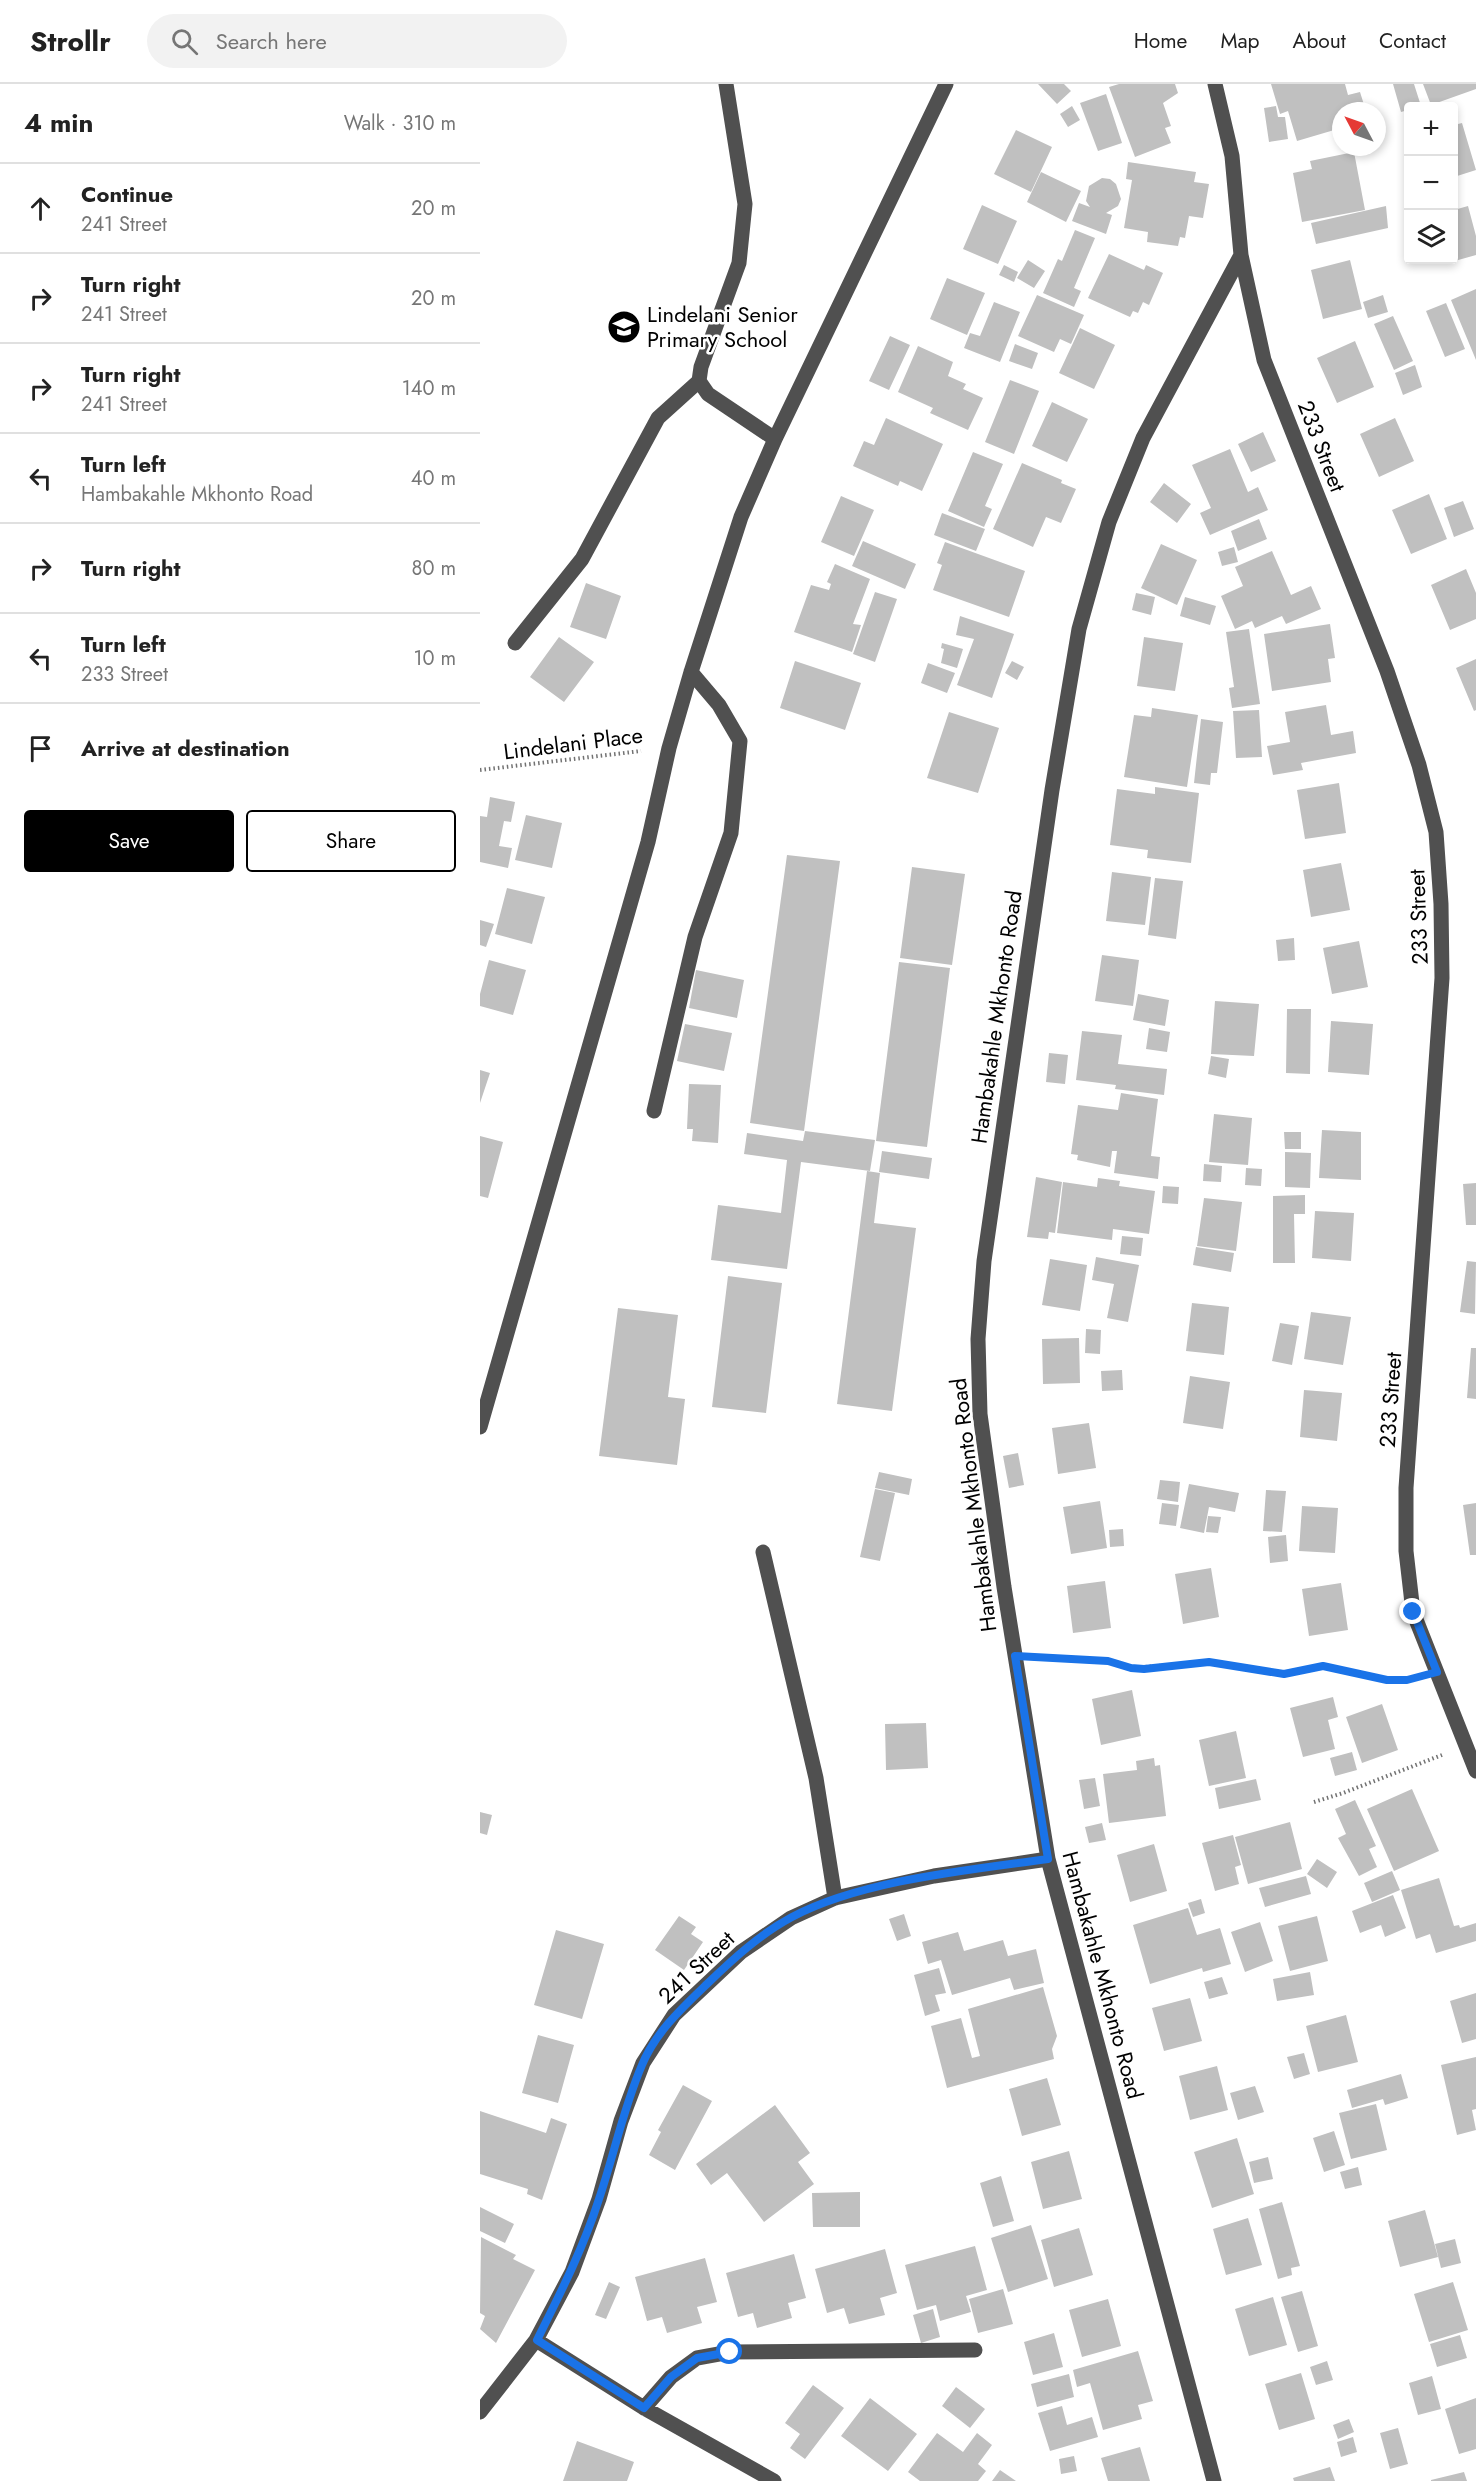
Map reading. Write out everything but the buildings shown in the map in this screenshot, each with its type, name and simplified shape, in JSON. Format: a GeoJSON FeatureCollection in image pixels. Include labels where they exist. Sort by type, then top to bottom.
{"type":"FeatureCollection","features":[{"type":"Feature","properties":{"kind":"street"},"geometry":{"type":"LineString","coordinates":[[515,643],[582,559],[658,418],[699,381],[701,367],[739,262],[745,204],[726,84]]}},
{"type":"Feature","properties":{"kind":"street"},"geometry":{"type":"LineString","coordinates":[[480,1427],[648,842],[669,748],[741,517],[775,439],[946,84]]}},
{"type":"Feature","properties":{"kind":"street","name":"233 Street"},"geometry":{"type":"LineString","coordinates":[[1215,84],[1232,156],[1241,255],[1264,360],[1387,671],[1419,765],[1436,832],[1442,904],[1442,978],[1407,1477],[1406,1551],[1413,1612],[1476,1771]]}},
{"type":"Feature","properties":{"kind":"street","name":"Hambakahle Mkhonto Road"},"geometry":{"type":"LineString","coordinates":[[1214,2481],[1048,1859],[1015,1656],[980,1414],[978,1339],[984,1261],[1052,790],[1079,629],[1109,522],[1143,438],[1241,255]]}},
{"type":"Feature","properties":{"kind":"street"},"geometry":{"type":"LineString","coordinates":[[699,381],[708,394],[775,439]]}},
{"type":"Feature","properties":{"kind":"street"},"geometry":{"type":"LineString","coordinates":[[654,1111],[695,938],[731,833],[740,741],[718,705],[691,672]]}},
{"type":"Feature","properties":{"kind":"street"},"geometry":{"type":"LineString","coordinates":[[763,1552],[816,1778],[835,1898]]}},
{"type":"Feature","properties":{"kind":"street","name":"241 Street"},"geometry":{"type":"LineString","coordinates":[[480,2412],[537,2340],[572,2272],[599,2199],[621,2121],[643,2063],[674,2016],[741,1952],[791,1918],[835,1898],[934,1876],[1048,1859]]}},
{"type":"Feature","properties":{"kind":"street"},"geometry":{"type":"LineString","coordinates":[[537,2340],[644,2408],[774,2481]]}},
{"type":"Feature","properties":{"kind":"street"},"geometry":{"type":"LineString","coordinates":[[644,2408],[671,2377],[697,2358],[730,2352],[975,2350]]}},
{"type":"Feature","properties":{"kind":"path","name":"Lindelani Place"},"geometry":{"type":"LineString","coordinates":[[480,770],[669,748]]}},
{"type":"Feature","properties":{"kind":"path"},"geometry":{"type":"LineString","coordinates":[[1015,1656],[1108,1661],[1131,1668],[1144,1669],[1209,1662],[1284,1674],[1323,1666],[1397,1680],[1407,1680],[1437,1672]]}},
{"type":"Feature","properties":{"kind":"path"},"geometry":{"type":"LineString","coordinates":[[1314,1802],[1466,1746]]}},
{"type":"Feature","properties":{"kind":"place","name":"Lindelani Senior Primary School"},"geometry":{"type":"Point","coordinates":[624,327]}},
{"type":"Feature","properties":{"kind":"route"},"geometry":{"type":"LineString","coordinates":[[730,2352],[697,2358],[671,2377],[644,2408],[537,2340],[572,2272],[599,2199],[621,2121],[643,2063],[674,2016],[741,1952],[791,1918],[835,1898],[934,1876],[1048,1859],[1015,1656],[1050,1656],[1108,1661],[1131,1668],[1144,1669],[1197,1661],[1284,1674],[1323,1666],[1387,1680],[1407,1680],[1437,1672],[1413,1612]]}}]}
